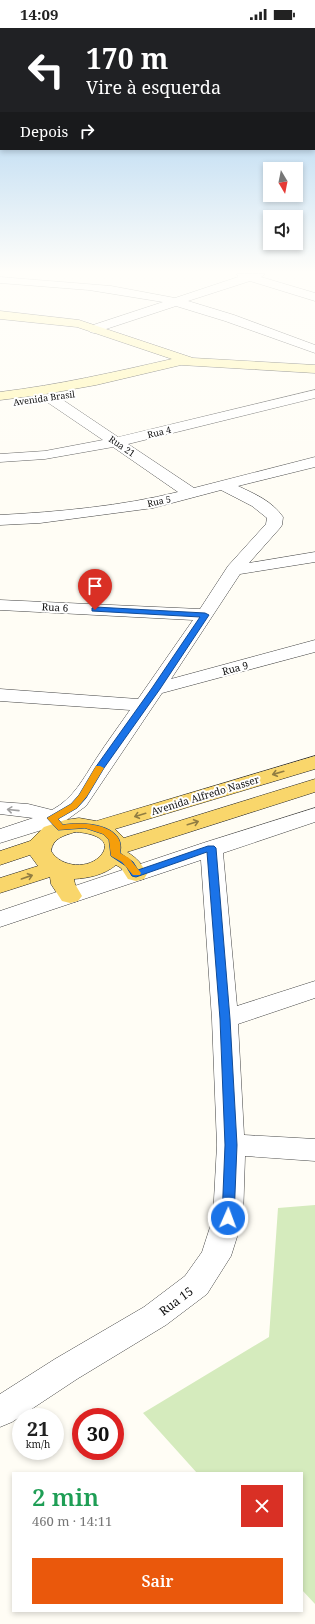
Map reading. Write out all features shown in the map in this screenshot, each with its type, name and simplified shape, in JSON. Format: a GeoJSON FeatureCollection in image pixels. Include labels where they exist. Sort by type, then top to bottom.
{"type":"FeatureCollection","features":[{"type":"Feature","properties":{"kind":"main road","name":"Avenida Alfredo Nasser"},"geometry":{"type":"LineString","coordinates":[[96,828],[315,762]]}},
{"type":"Feature","properties":{"kind":"main road"},"geometry":{"type":"LineString","coordinates":[[115,851],[315,785]]}},
{"type":"Feature","properties":{"kind":"main road"},"geometry":{"type":"LineString","coordinates":[[57,823],[96,828],[106,832],[114,840],[115,851],[109,861],[99,867],[87,871],[74,872],[57,869],[44,862],[39,854],[39,845],[43,838],[57,823]]}},
{"type":"Feature","properties":{"kind":"main road"},"geometry":{"type":"LineString","coordinates":[[0,858],[39,845]]}},
{"type":"Feature","properties":{"kind":"main road"},"geometry":{"type":"LineString","coordinates":[[115,851],[130,864],[136,874]]}},
{"type":"Feature","properties":{"kind":"main road"},"geometry":{"type":"LineString","coordinates":[[0,886],[57,869]]}},
{"type":"Feature","properties":{"kind":"main road"},"geometry":{"type":"LineString","coordinates":[[57,869],[70,896]]}},
{"type":"Feature","properties":{"kind":"street","name":"Avenida Brasil"},"geometry":{"type":"LineString","coordinates":[[127,348],[169,364],[176,370],[183,372]]}},
{"type":"Feature","properties":{"kind":"street","name":"Avenida Brasil"},"geometry":{"type":"LineString","coordinates":[[152,348],[202,366],[315,369]]}},
{"type":"Feature","properties":{"kind":"street","name":"Avenida Brasil"},"geometry":{"type":"LineString","coordinates":[[0,396],[40,391],[96,381],[188,361],[202,366],[315,378]]}},
{"type":"Feature","properties":{"kind":"street","name":"Avenida Brasil"},"geometry":{"type":"LineString","coordinates":[[0,403],[52,398],[183,372],[202,366]]}},
{"type":"Feature","properties":{"kind":"street","name":"Rua 4"},"geometry":{"type":"LineString","coordinates":[[0,458],[45,455],[116,442],[315,394]]}},
{"type":"Feature","properties":{"kind":"street","name":"Rua 21"},"geometry":{"type":"LineString","coordinates":[[52,398],[192,494]]}},
{"type":"Feature","properties":{"kind":"street","name":"Rua 5"},"geometry":{"type":"LineString","coordinates":[[0,520],[40,518],[154,502],[192,494],[315,462]]}},
{"type":"Feature","properties":{"kind":"street"},"geometry":{"type":"LineString","coordinates":[[0,836],[57,823],[74,806],[156,689],[234,570],[274,525],[275,517],[269,510],[254,500],[224,486]]}},
{"type":"Feature","properties":{"kind":"street"},"geometry":{"type":"LineString","coordinates":[[234,570],[315,557]]}},
{"type":"Feature","properties":{"kind":"street","name":"Rua 6"},"geometry":{"type":"LineString","coordinates":[[0,605],[205,615]]}},
{"type":"Feature","properties":{"kind":"street","name":"Rua 9"},"geometry":{"type":"LineString","coordinates":[[156,689],[315,646]]}},
{"type":"Feature","properties":{"kind":"street"},"geometry":{"type":"LineString","coordinates":[[0,696],[144,705]]}},
{"type":"Feature","properties":{"kind":"street"},"geometry":{"type":"LineString","coordinates":[[0,808],[38,812],[57,823]]}},
{"type":"Feature","properties":{"kind":"street"},"geometry":{"type":"LineString","coordinates":[[0,919],[315,814]]}},
{"type":"Feature","properties":{"kind":"street","name":"Rua 15"},"geometry":{"type":"LineString","coordinates":[[0,1412],[66,1369],[155,1316],[196,1285],[216,1256],[228,1218],[231,1145],[225,1019],[211,848]]}},
{"type":"Feature","properties":{"kind":"street"},"geometry":{"type":"LineString","coordinates":[[225,1019],[315,989]]}},
{"type":"Feature","properties":{"kind":"street"},"geometry":{"type":"LineString","coordinates":[[231,1145],[315,1150]]}},
{"type":"Feature","properties":{"kind":"green space"},"geometry":{"type":"Polygon","coordinates":[[[315,1205],[315,1604],[303,1591],[303,1472],[196,1472],[143,1413],[269,1337],[278,1208],[315,1205]]]}},
{"type":"Feature","properties":{"kind":"slow traffic"},"geometry":{"type":"LineString","coordinates":[[100,768],[74,806],[52,818],[61,828],[73,825],[85,826],[106,832],[114,840],[116,848],[115,854],[130,864],[136,874],[137,873]]}},
{"type":"Feature","properties":{"kind":"route"},"geometry":{"type":"LineString","coordinates":[[95,610],[205,615],[82,796],[74,806],[52,818],[61,828],[73,825],[85,826],[106,832],[114,840],[116,848],[115,854],[130,864],[136,874],[211,848],[225,1019],[231,1145],[228,1218]]}}]}
